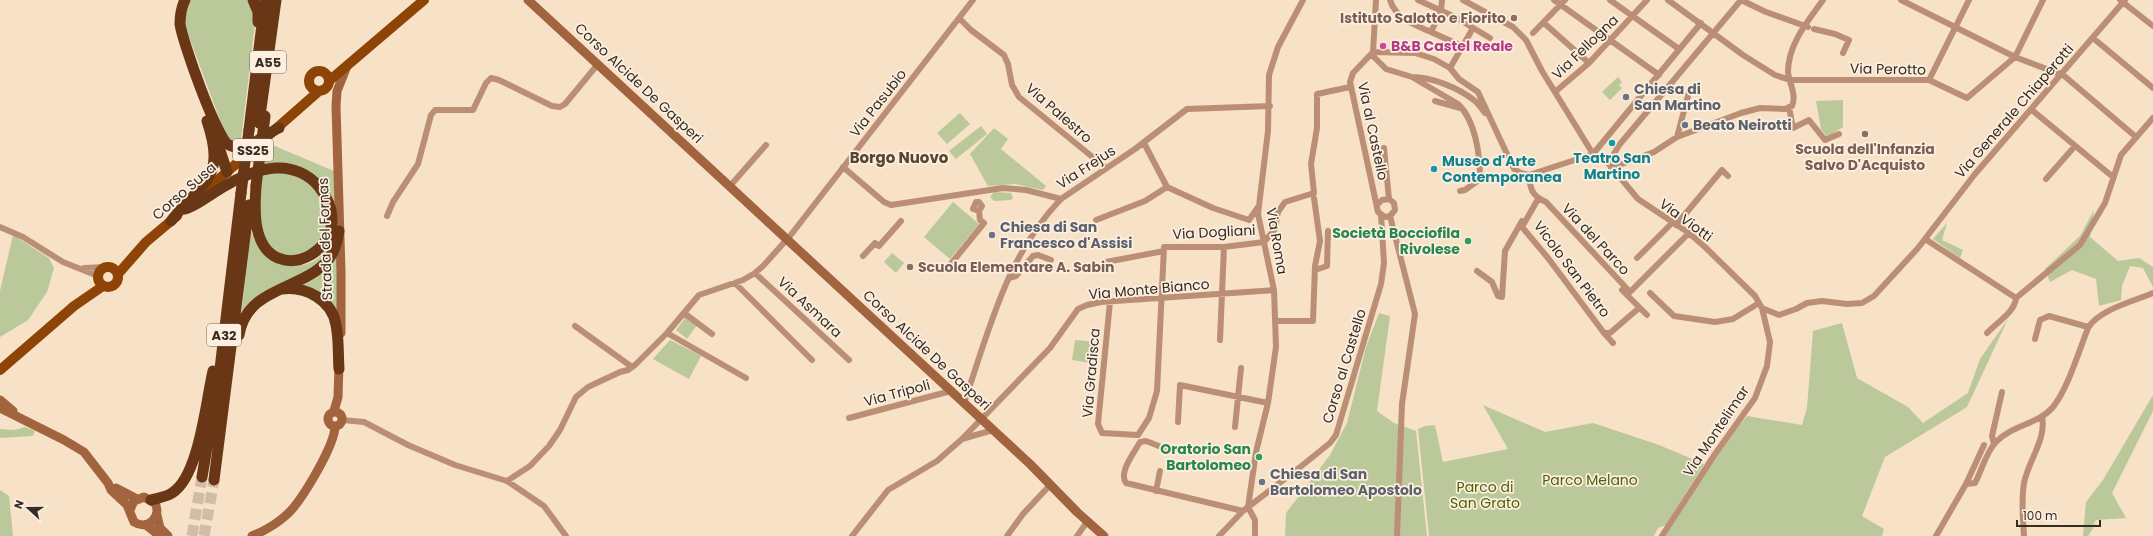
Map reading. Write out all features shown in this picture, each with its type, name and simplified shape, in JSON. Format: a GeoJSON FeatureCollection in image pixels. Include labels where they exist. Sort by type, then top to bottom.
{"type":"FeatureCollection","features":[{"type":"Feature","properties":{"kind":"highway"},"geometry":{"type":"LineString","coordinates":[[185,0],[181,11],[180,25],[207,104],[227,172]]}},
{"type":"Feature","properties":{"kind":"highway"},"geometry":{"type":"LineString","coordinates":[[253,0],[258,12],[253,64],[256,80]]}},
{"type":"Feature","properties":{"kind":"highway","name":"A55"},"geometry":{"type":"LineString","coordinates":[[249,130],[265,0]]}},
{"type":"Feature","properties":{"kind":"highway","name":"A55"},"geometry":{"type":"LineString","coordinates":[[262,120],[264,92],[276,0]]}},
{"type":"Feature","properties":{"kind":"highway"},"geometry":{"type":"LineString","coordinates":[[171,221],[204,185],[214,166],[213,137],[202,105],[193,64]]}},
{"type":"Feature","properties":{"kind":"highway"},"geometry":{"type":"LineString","coordinates":[[207,104],[222,138],[228,145],[249,146],[267,132],[279,128]]}},
{"type":"Feature","properties":{"kind":"highway","name":"A32"},"geometry":{"type":"LineString","coordinates":[[202,477],[215,404],[227,308],[262,120]]}},
{"type":"Feature","properties":{"kind":"highway","name":"A32"},"geometry":{"type":"LineString","coordinates":[[214,480],[223,422],[250,189],[249,130]]}},
{"type":"Feature","properties":{"kind":"highway"},"geometry":{"type":"LineString","coordinates":[[185,209],[196,206],[222,188],[261,170],[277,168],[294,170],[303,173],[317,184],[330,206],[331,225],[325,244],[318,251],[303,260],[284,260],[270,252],[264,246],[257,229],[255,205],[250,189]]}},
{"type":"Feature","properties":{"kind":"highway"},"geometry":{"type":"LineString","coordinates":[[223,422],[229,403],[241,324],[254,305],[323,265],[336,247],[339,231]]}},
{"type":"Feature","properties":{"kind":"highway"},"geometry":{"type":"LineString","coordinates":[[278,290],[289,288],[303,290],[318,297],[328,308],[336,324],[339,369]]}},
{"type":"Feature","properties":{"kind":"highway"},"geometry":{"type":"LineString","coordinates":[[152,500],[173,493],[187,476],[194,460],[220,328],[227,308]]}},
{"type":"Feature","properties":{"kind":"main road","name":"SS25"},"geometry":{"type":"LineString","coordinates":[[328,77],[318,71],[313,73],[309,80],[315,89],[325,89],[328,77],[342,69],[424,0]]}},
{"type":"Feature","properties":{"kind":"main road","name":"Corso Susa"},"geometry":{"type":"LineString","coordinates":[[111,270],[171,221],[279,128],[310,97],[315,89]]}},
{"type":"Feature","properties":{"kind":"main road","name":"SS25"},"geometry":{"type":"LineString","coordinates":[[0,370],[74,306],[100,281],[100,271],[111,270],[118,280],[114,285],[109,287],[100,281]]}},
{"type":"Feature","properties":{"kind":"street","name":"Corso Alcide De Gasperi"},"geometry":{"type":"LineString","coordinates":[[528,0],[981,418],[1051,484],[1087,522],[1104,536]]}},
{"type":"Feature","properties":{"kind":"street","name":"Via Pasubio"},"geometry":{"type":"LineString","coordinates":[[507,481],[530,466],[549,446],[560,430],[576,397],[588,388],[632,367],[667,333],[699,295],[735,283],[755,272],[787,239],[960,19],[973,0]]}},
{"type":"Feature","properties":{"kind":"street","name":"Via Roma"},"geometry":{"type":"LineString","coordinates":[[1245,509],[1251,493],[1256,452],[1268,403],[1276,347],[1274,290],[1258,214],[1270,106],[1269,75],[1277,50],[1303,0]]}},
{"type":"Feature","properties":{"kind":"street"},"geometry":{"type":"LineString","coordinates":[[1376,0],[1372,53],[1386,69],[1412,77],[1436,82],[1462,93],[1476,102],[1484,112],[1489,114]]}},
{"type":"Feature","properties":{"kind":"street"},"geometry":{"type":"LineString","coordinates":[[1390,0],[1397,14],[1410,23],[1462,46]]}},
{"type":"Feature","properties":{"kind":"street"},"geometry":{"type":"LineString","coordinates":[[1418,0],[1490,38]]}},
{"type":"Feature","properties":{"kind":"street"},"geometry":{"type":"LineString","coordinates":[[1432,32],[1440,11],[1442,0]]}},
{"type":"Feature","properties":{"kind":"street"},"geometry":{"type":"LineString","coordinates":[[1463,0],[1513,27],[1522,36],[1593,154]]}},
{"type":"Feature","properties":{"kind":"street"},"geometry":{"type":"LineString","coordinates":[[1554,0],[1563,3],[1659,75]]}},
{"type":"Feature","properties":{"kind":"street"},"geometry":{"type":"LineString","coordinates":[[1610,0],[1679,50]]}},
{"type":"Feature","properties":{"kind":"street","name":"Via Fellogna"},"geometry":{"type":"LineString","coordinates":[[1555,92],[1589,63],[1612,40],[1647,0]]}},
{"type":"Feature","properties":{"kind":"street"},"geometry":{"type":"LineString","coordinates":[[1668,0],[1701,23],[1712,33],[1775,75],[1790,80]]}},
{"type":"Feature","properties":{"kind":"street"},"geometry":{"type":"LineString","coordinates":[[1609,165],[1620,144],[1741,0],[1808,28],[1835,34],[1849,40],[1843,54]]}},
{"type":"Feature","properties":{"kind":"street"},"geometry":{"type":"LineString","coordinates":[[1749,4],[1756,0]]}},
{"type":"Feature","properties":{"kind":"street"},"geometry":{"type":"LineString","coordinates":[[1823,0],[1808,28],[1797,38],[1789,63],[1790,80],[1794,98],[1789,107],[1793,128],[1809,120],[1824,140],[1839,134]]}},
{"type":"Feature","properties":{"kind":"street"},"geometry":{"type":"LineString","coordinates":[[1901,0],[2015,57],[2056,74],[2062,74],[2136,137]]}},
{"type":"Feature","properties":{"kind":"street"},"geometry":{"type":"LineString","coordinates":[[1929,80],[1969,0]]}},
{"type":"Feature","properties":{"kind":"street"},"geometry":{"type":"LineString","coordinates":[[2015,57],[2043,0]]}},
{"type":"Feature","properties":{"kind":"street"},"geometry":{"type":"LineString","coordinates":[[2123,1],[2153,26]]}},
{"type":"Feature","properties":{"kind":"street","name":"Via Generale Chiaperotti"},"geometry":{"type":"LineString","coordinates":[[1760,305],[1779,315],[1807,303],[1822,301],[1847,304],[1862,303],[1874,296],[1925,239],[1975,174],[2032,110],[2123,1]]}},
{"type":"Feature","properties":{"kind":"street"},"geometry":{"type":"LineString","coordinates":[[1533,33],[1563,3]]}},
{"type":"Feature","properties":{"kind":"street","name":"Via Palestro"},"geometry":{"type":"LineString","coordinates":[[960,19],[971,30],[1004,55],[1008,64],[1012,85],[1023,101],[1106,168]]}},
{"type":"Feature","properties":{"kind":"street"},"geometry":{"type":"LineString","coordinates":[[1544,23],[1589,63]]}},
{"type":"Feature","properties":{"kind":"street"},"geometry":{"type":"LineString","coordinates":[[1372,53],[1415,54],[1434,59],[1450,68],[1460,79],[1478,92],[1514,169],[1529,175],[1593,154],[1701,23]]}},
{"type":"Feature","properties":{"kind":"street"},"geometry":{"type":"LineString","coordinates":[[1450,68],[1473,28]]}},
{"type":"Feature","properties":{"kind":"street"},"geometry":{"type":"LineString","coordinates":[[2093,38],[2153,88]]}},
{"type":"Feature","properties":{"kind":"street","name":"Via al Castello"},"geometry":{"type":"LineString","coordinates":[[1372,53],[1353,73],[1350,79],[1350,87],[1371,181],[1378,204]]}},
{"type":"Feature","properties":{"kind":"street","name":"Via Perotto"},"geometry":{"type":"LineString","coordinates":[[1790,80],[1929,80],[1967,98],[2015,57]]}},
{"type":"Feature","properties":{"kind":"street"},"geometry":{"type":"LineString","coordinates":[[387,216],[393,202],[418,164],[431,116],[435,110],[474,110],[486,83],[491,78],[552,106],[560,107],[565,104],[598,64]]}},
{"type":"Feature","properties":{"kind":"street","name":"Strada del Fornas"},"geometry":{"type":"LineString","coordinates":[[334,411],[338,397],[341,271],[336,97],[342,69]]}},
{"type":"Feature","properties":{"kind":"street"},"geometry":{"type":"LineString","coordinates":[[1412,77],[1464,109],[1473,131],[1480,167],[1480,179],[1460,191]]}},
{"type":"Feature","properties":{"kind":"street"},"geometry":{"type":"LineString","coordinates":[[1264,242],[1275,229],[1278,212],[1285,202],[1314,193],[1311,164],[1317,128],[1317,94],[1350,87]]}},
{"type":"Feature","properties":{"kind":"street"},"geometry":{"type":"LineString","coordinates":[[1677,137],[1690,92]]}},
{"type":"Feature","properties":{"kind":"street"},"geometry":{"type":"LineString","coordinates":[[1435,101],[1464,109]]}},
{"type":"Feature","properties":{"kind":"street","name":"Via Frejus"},"geometry":{"type":"LineString","coordinates":[[843,167],[884,202],[891,205],[1003,188],[1030,191],[1061,199],[1144,143],[1187,109],[1270,106]]}},
{"type":"Feature","properties":{"kind":"street"},"geometry":{"type":"LineString","coordinates":[[1609,165],[1654,152],[1677,137],[1750,110],[1760,108],[1785,109],[1789,107]]}},
{"type":"Feature","properties":{"kind":"street"},"geometry":{"type":"LineString","coordinates":[[2032,110],[2113,177]]}},
{"type":"Feature","properties":{"kind":"street"},"geometry":{"type":"LineString","coordinates":[[1988,333],[2010,311],[2016,302],[2016,298],[2080,245],[2105,203],[2121,155],[2153,118]]}},
{"type":"Feature","properties":{"kind":"street"},"geometry":{"type":"LineString","coordinates":[[1144,143],[1167,187],[1213,208],[1249,220],[1258,207]]}},
{"type":"Feature","properties":{"kind":"street"},"geometry":{"type":"LineString","coordinates":[[730,186],[766,145]]}},
{"type":"Feature","properties":{"kind":"street"},"geometry":{"type":"LineString","coordinates":[[2046,179],[2075,146]]}},
{"type":"Feature","properties":{"kind":"street"},"geometry":{"type":"LineString","coordinates":[[1384,148],[1389,199],[1395,206],[1395,210],[1390,216]]}},
{"type":"Feature","properties":{"kind":"street","name":"Via Viotti"},"geometry":{"type":"LineString","coordinates":[[1593,154],[1609,165],[1638,199],[1689,233],[1739,280],[1760,305]]}},
{"type":"Feature","properties":{"kind":"street"},"geometry":{"type":"LineString","coordinates":[[1638,258],[1674,224],[1722,170],[1728,176]]}},
{"type":"Feature","properties":{"kind":"street"},"geometry":{"type":"LineString","coordinates":[[1477,271],[1492,282],[1498,296],[1502,297],[1505,251],[1536,198],[1530,189],[1529,175]]}},
{"type":"Feature","properties":{"kind":"street"},"geometry":{"type":"LineString","coordinates":[[1096,220],[1138,204],[1167,187]]}},
{"type":"Feature","properties":{"kind":"street"},"geometry":{"type":"LineString","coordinates":[[1275,322],[1313,321],[1315,270],[1320,241],[1314,198]]}},
{"type":"Feature","properties":{"kind":"street","name":"Via del Parco"},"geometry":{"type":"LineString","coordinates":[[1536,198],[1546,202],[1599,261],[1630,292],[1689,233]]}},
{"type":"Feature","properties":{"kind":"street","name":"Vicolo San Pietro"},"geometry":{"type":"LineString","coordinates":[[1536,198],[1522,227],[1548,258],[1604,333],[1613,342]]}},
{"type":"Feature","properties":{"kind":"street"},"geometry":{"type":"LineString","coordinates":[[964,403],[987,330],[1008,278],[1023,248],[1045,216],[1061,199]]}},
{"type":"Feature","properties":{"kind":"street"},"geometry":{"type":"LineString","coordinates":[[1389,199],[1382,200],[1378,204],[1378,212],[1381,215],[1390,216]]}},
{"type":"Feature","properties":{"kind":"street"},"geometry":{"type":"LineString","coordinates":[[950,265],[984,223],[980,220],[979,211]]}},
{"type":"Feature","properties":{"kind":"street","name":"Corso al Castello"},"geometry":{"type":"LineString","coordinates":[[1219,536],[1245,509],[1268,493],[1330,442],[1336,435],[1381,284],[1384,263],[1381,215]]}},
{"type":"Feature","properties":{"kind":"street"},"geometry":{"type":"LineString","coordinates":[[1390,216],[1415,314],[1402,404],[1397,536]]}},
{"type":"Feature","properties":{"kind":"street"},"geometry":{"type":"LineString","coordinates":[[863,256],[875,243],[878,246],[901,221]]}},
{"type":"Feature","properties":{"kind":"street"},"geometry":{"type":"LineString","coordinates":[[0,227],[23,237],[62,262],[81,268],[111,270]]}},
{"type":"Feature","properties":{"kind":"street"},"geometry":{"type":"LineString","coordinates":[[1315,270],[1327,266],[1328,231]]}},
{"type":"Feature","properties":{"kind":"street"},"geometry":{"type":"LineString","coordinates":[[1925,239],[2016,298]]}},
{"type":"Feature","properties":{"kind":"street","name":"Via Dogliani"},"geometry":{"type":"LineString","coordinates":[[1106,262],[1164,249],[1224,247],[1264,242]]}},
{"type":"Feature","properties":{"kind":"street"},"geometry":{"type":"LineString","coordinates":[[1220,340],[1224,247]]}},
{"type":"Feature","properties":{"kind":"street"},"geometry":{"type":"LineString","coordinates":[[1162,298],[1164,249]]}},
{"type":"Feature","properties":{"kind":"street"},"geometry":{"type":"LineString","coordinates":[[1008,278],[1016,276],[1034,256],[1038,255],[1051,260]]}},
{"type":"Feature","properties":{"kind":"street","name":"Vicolo San Pietro"},"geometry":{"type":"LineString","coordinates":[[1599,261],[1602,268],[1647,316]]}},
{"type":"Feature","properties":{"kind":"street"},"geometry":{"type":"LineString","coordinates":[[81,268],[100,281]]}},
{"type":"Feature","properties":{"kind":"street","name":"Via Asmara"},"geometry":{"type":"LineString","coordinates":[[755,272],[850,360]]}},
{"type":"Feature","properties":{"kind":"street"},"geometry":{"type":"LineString","coordinates":[[735,283],[812,360]]}},
{"type":"Feature","properties":{"kind":"street","name":"Via Monte Bianco"},"geometry":{"type":"LineString","coordinates":[[852,536],[888,490],[937,461],[962,439],[1050,348],[1078,309],[1087,305],[1110,302],[1274,290]]}},
{"type":"Feature","properties":{"kind":"street"},"geometry":{"type":"LineString","coordinates":[[1650,292],[1674,316],[1715,322],[1733,318],[1760,305]]}},
{"type":"Feature","properties":{"kind":"street"},"geometry":{"type":"LineString","coordinates":[[1966,484],[1976,483],[1994,444],[2007,434],[2042,416],[2053,407],[2062,390],[2088,327],[2101,314],[2153,293]]}},
{"type":"Feature","properties":{"kind":"street","name":"Via Gradisca"},"geometry":{"type":"LineString","coordinates":[[1110,302],[1098,424],[1102,433],[1138,435],[1149,418],[1157,391],[1162,298]]}},
{"type":"Feature","properties":{"kind":"street","name":"Via Montelimar"},"geometry":{"type":"LineString","coordinates":[[1662,536],[1758,392],[1767,366],[1770,342],[1760,305]]}},
{"type":"Feature","properties":{"kind":"street","name":"Vicolo San Pietro"},"geometry":{"type":"LineString","coordinates":[[1604,333],[1610,333],[1639,308]]}},
{"type":"Feature","properties":{"kind":"street"},"geometry":{"type":"LineString","coordinates":[[684,313],[712,334]]}},
{"type":"Feature","properties":{"kind":"street"},"geometry":{"type":"LineString","coordinates":[[2035,339],[2040,320],[2049,316],[2088,327]]}},
{"type":"Feature","properties":{"kind":"street"},"geometry":{"type":"LineString","coordinates":[[575,326],[632,367]]}},
{"type":"Feature","properties":{"kind":"street"},"geometry":{"type":"LineString","coordinates":[[667,333],[746,378]]}},
{"type":"Feature","properties":{"kind":"street"},"geometry":{"type":"LineString","coordinates":[[1236,427],[1240,368]]}},
{"type":"Feature","properties":{"kind":"street"},"geometry":{"type":"LineString","coordinates":[[1178,422],[1180,385],[1268,403]]}},
{"type":"Feature","properties":{"kind":"street","name":"Via Tripoli"},"geometry":{"type":"LineString","coordinates":[[849,418],[951,391]]}},
{"type":"Feature","properties":{"kind":"street"},"geometry":{"type":"LineString","coordinates":[[1994,444],[1992,436],[2002,392]]}},
{"type":"Feature","properties":{"kind":"street"},"geometry":{"type":"LineString","coordinates":[[0,400],[19,418]]}},
{"type":"Feature","properties":{"kind":"street"},"geometry":{"type":"LineString","coordinates":[[0,408],[78,448],[90,459],[108,483],[111,490],[130,510],[134,522],[146,525],[160,536]]}},
{"type":"Feature","properties":{"kind":"street"},"geometry":{"type":"LineString","coordinates":[[334,411],[341,415],[342,420],[340,424],[335,426],[330,425],[327,420],[330,413],[334,411]]}},
{"type":"Feature","properties":{"kind":"street"},"geometry":{"type":"LineString","coordinates":[[2024,536],[2022,498],[2024,483],[2043,427],[2042,416]]}},
{"type":"Feature","properties":{"kind":"street"},"geometry":{"type":"LineString","coordinates":[[342,420],[364,422],[408,445],[456,465],[507,481],[544,506],[566,536]]}},
{"type":"Feature","properties":{"kind":"street"},"geometry":{"type":"LineString","coordinates":[[252,536],[279,522],[295,506],[309,484],[329,446],[334,435],[335,426]]}},
{"type":"Feature","properties":{"kind":"street"},"geometry":{"type":"LineString","coordinates":[[962,439],[993,430]]}},
{"type":"Feature","properties":{"kind":"street"},"geometry":{"type":"LineString","coordinates":[[1164,448],[1143,441],[1128,462],[1124,480],[1126,483],[1230,508],[1245,509],[1253,514],[1255,536]]}},
{"type":"Feature","properties":{"kind":"street"},"geometry":{"type":"LineString","coordinates":[[1936,536],[1966,484],[1984,445]]}},
{"type":"Feature","properties":{"kind":"street"},"geometry":{"type":"LineString","coordinates":[[1156,491],[1160,472]]}},
{"type":"Feature","properties":{"kind":"street"},"geometry":{"type":"LineString","coordinates":[[108,483],[123,493],[137,499]]}},
{"type":"Feature","properties":{"kind":"street"},"geometry":{"type":"LineString","coordinates":[[1007,536],[1027,510],[1051,484]]}},
{"type":"Feature","properties":{"kind":"street"},"geometry":{"type":"LineString","coordinates":[[130,510],[132,504],[137,499],[144,497],[152,500],[157,506],[157,515],[160,528],[168,536]]}},
{"type":"Feature","properties":{"kind":"street"},"geometry":{"type":"LineString","coordinates":[[146,525],[153,522],[157,515]]}},
{"type":"Feature","properties":{"kind":"street"},"geometry":{"type":"LineString","coordinates":[[1077,536],[1087,522]]}},
{"type":"Feature","properties":{"kind":"green space"},"geometry":{"type":"Polygon","coordinates":[[[191,0],[247,0],[252,8],[255,24],[241,140],[231,141],[227,139],[185,26],[185,16],[191,0]]]}},
{"type":"Feature","properties":{"kind":"green space"},"geometry":{"type":"Polygon","coordinates":[[[1618,77],[1622,82],[1619,85],[1622,88],[1610,100],[1602,92],[1618,77]]]}},
{"type":"Feature","properties":{"kind":"green space"},"geometry":{"type":"Polygon","coordinates":[[[1843,100],[1843,127],[1827,137],[1821,129],[1816,101],[1843,100]]]}},
{"type":"Feature","properties":{"kind":"green space"},"geometry":{"type":"Polygon","coordinates":[[[960,113],[970,124],[947,144],[937,133],[960,113]]]}},
{"type":"Feature","properties":{"kind":"green space"},"geometry":{"type":"Polygon","coordinates":[[[981,126],[987,134],[956,159],[949,151],[981,126]]]}},
{"type":"Feature","properties":{"kind":"green space"},"geometry":{"type":"Polygon","coordinates":[[[994,128],[1008,139],[1001,149],[1046,186],[1043,190],[1015,184],[988,186],[970,154],[994,128]]]}},
{"type":"Feature","properties":{"kind":"green space"},"geometry":{"type":"Polygon","coordinates":[[[270,144],[334,171],[335,207],[323,184],[264,165],[266,147],[270,144]]]}},
{"type":"Feature","properties":{"kind":"green space"},"geometry":{"type":"Polygon","coordinates":[[[284,172],[307,181],[324,202],[328,225],[317,247],[289,257],[270,249],[258,221],[263,174],[284,172]]]}},
{"type":"Feature","properties":{"kind":"green space"},"geometry":{"type":"Polygon","coordinates":[[[994,192],[1011,193],[1013,198],[1011,200],[994,201],[990,197],[994,192]]]}},
{"type":"Feature","properties":{"kind":"green space"},"geometry":{"type":"Polygon","coordinates":[[[953,202],[979,224],[950,259],[924,237],[953,202]]]}},
{"type":"Feature","properties":{"kind":"green space"},"geometry":{"type":"Polygon","coordinates":[[[2094,210],[2090,237],[2118,261],[2139,258],[2153,267],[2153,287],[2143,268],[2130,266],[2122,286],[2121,300],[2099,306],[2096,279],[2072,270],[2050,282],[2045,269],[2080,236],[2094,210]]]}},
{"type":"Feature","properties":{"kind":"green space"},"geometry":{"type":"Polygon","coordinates":[[[1947,223],[1942,240],[1963,250],[1960,258],[1933,239],[1947,223]]]}},
{"type":"Feature","properties":{"kind":"green space"},"geometry":{"type":"Polygon","coordinates":[[[251,230],[257,245],[262,252],[276,262],[293,266],[310,263],[317,259],[325,250],[335,234],[333,245],[319,263],[241,316],[251,230]]]}},
{"type":"Feature","properties":{"kind":"green space"},"geometry":{"type":"Polygon","coordinates":[[[13,235],[49,258],[54,268],[47,292],[28,320],[0,337],[0,291],[13,235]]]}},
{"type":"Feature","properties":{"kind":"green space"},"geometry":{"type":"Polygon","coordinates":[[[337,251],[337,316],[294,286],[337,251]]]}},
{"type":"Feature","properties":{"kind":"green space"},"geometry":{"type":"Polygon","coordinates":[[[892,253],[904,263],[896,273],[884,262],[892,253]]]}},
{"type":"Feature","properties":{"kind":"green space"},"geometry":{"type":"Polygon","coordinates":[[[1379,313],[1390,316],[1377,411],[1394,423],[1416,431],[1427,536],[1285,536],[1286,513],[1330,455],[1347,423],[1366,347],[1379,313]]]}},
{"type":"Feature","properties":{"kind":"green space"},"geometry":{"type":"Polygon","coordinates":[[[686,317],[697,325],[687,339],[676,330],[686,317]]]}},
{"type":"Feature","properties":{"kind":"green space"},"geometry":{"type":"Polygon","coordinates":[[[2008,319],[1967,407],[1885,457],[1862,516],[1884,529],[1882,536],[1663,536],[1715,454],[1747,416],[1802,425],[1807,408],[1813,331],[1842,323],[1857,378],[1908,407],[1923,423],[1968,393],[1980,359],[2008,319]]]}},
{"type":"Feature","properties":{"kind":"green space"},"geometry":{"type":"Polygon","coordinates":[[[670,340],[701,356],[689,379],[653,359],[670,340]]]}},
{"type":"Feature","properties":{"kind":"green space"},"geometry":{"type":"Polygon","coordinates":[[[1075,340],[1095,342],[1092,363],[1072,360],[1075,340]]]}},
{"type":"Feature","properties":{"kind":"green space"},"geometry":{"type":"Polygon","coordinates":[[[2153,395],[2153,411],[2112,493],[2126,518],[2096,520],[2090,529],[2097,522],[2088,536],[2083,536],[2086,502],[2103,480],[2153,395]]]}},
{"type":"Feature","properties":{"kind":"green space","name":"Parco Melano"},"geometry":{"type":"Polygon","coordinates":[[[1483,405],[1545,432],[1593,423],[1659,445],[1704,464],[1666,525],[1658,528],[1654,536],[1429,536],[1418,429],[1425,426],[1435,425],[1443,462],[1508,449],[1483,405]]]}},
{"type":"Feature","properties":{"kind":"green space"},"geometry":{"type":"Polygon","coordinates":[[[25,427],[35,431],[33,436],[0,438],[0,429],[15,430],[25,427]]]}},
{"type":"Feature","properties":{"kind":"green space"},"geometry":{"type":"Polygon","coordinates":[[[0,490],[9,496],[13,536],[0,536],[0,490]]]}},
{"type":"Feature","properties":{"kind":"tunnel"},"geometry":{"type":"LineString","coordinates":[[192,536],[202,477]]}},
{"type":"Feature","properties":{"kind":"tunnel"},"geometry":{"type":"LineString","coordinates":[[204,536],[214,480]]}},
{"type":"Feature","properties":{"kind":"place","name":"Istituto Salotto e Fiorito"},"geometry":{"type":"Point","coordinates":[1514,18]}},
{"type":"Feature","properties":{"kind":"place","name":"B&B Castel Reale"},"geometry":{"type":"Point","coordinates":[1383,46]}},
{"type":"Feature","properties":{"kind":"place","name":"Chiesa di San Martino"},"geometry":{"type":"Point","coordinates":[1626,97]}},
{"type":"Feature","properties":{"kind":"place","name":"Beato Neirotti"},"geometry":{"type":"Point","coordinates":[1685,125]}},
{"type":"Feature","properties":{"kind":"place","name":"Scuola dell'Infanzia Salvo D'Acquisto"},"geometry":{"type":"Point","coordinates":[1865,134]}},
{"type":"Feature","properties":{"kind":"place","name":"Teatro San Martino"},"geometry":{"type":"Point","coordinates":[1612,143]}},
{"type":"Feature","properties":{"kind":"place","name":"Museo d'Arte Contemporanea"},"geometry":{"type":"Point","coordinates":[1434,169]}},
{"type":"Feature","properties":{"kind":"place","name":"Chiesa di San Francesco d'Assisi"},"geometry":{"type":"Point","coordinates":[992,235]}},
{"type":"Feature","properties":{"kind":"place","name":"Società Bocciofila Rivolese"},"geometry":{"type":"Point","coordinates":[1468,241]}},
{"type":"Feature","properties":{"kind":"place","name":"Scuola Elementare A. Sabin"},"geometry":{"type":"Point","coordinates":[910,267]}},
{"type":"Feature","properties":{"kind":"place","name":"Oratorio San Bartolomeo"},"geometry":{"type":"Point","coordinates":[1259,457]}},
{"type":"Feature","properties":{"kind":"place","name":"Chiesa di San Bartolomeo Apostolo"},"geometry":{"type":"Point","coordinates":[1262,482]}},
{"type":"Feature","properties":{"kind":"district","name":"Borgo Nuovo"},"geometry":{"type":"Point","coordinates":[899,157]}},
{"type":"Feature","properties":{"kind":"park label","name":"Parco di San Grato"},"geometry":{"type":"Point","coordinates":[1485,496]}}]}
